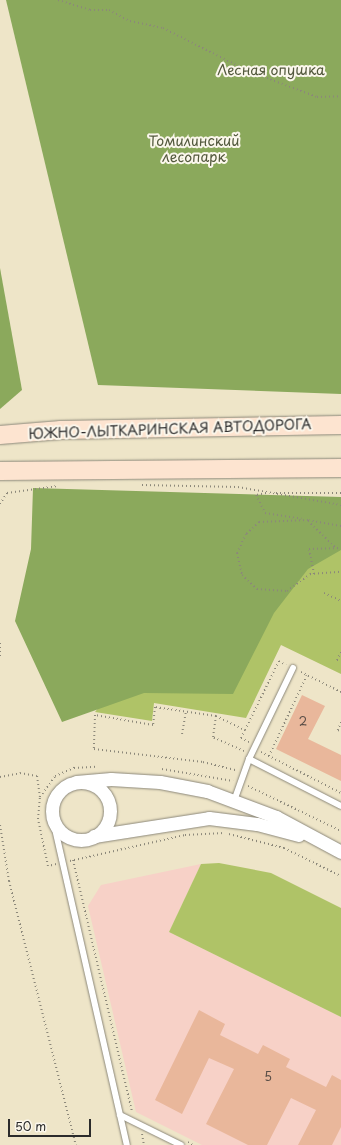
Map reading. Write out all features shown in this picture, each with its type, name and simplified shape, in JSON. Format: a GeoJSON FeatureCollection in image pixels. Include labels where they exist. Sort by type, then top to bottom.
{"type":"FeatureCollection","features":[{"type":"Feature","properties":{"kind":"main road","name":"ЮЖНО-ЛЫТКАРИНСКАЯ АВТОДОРОГА"},"geometry":{"type":"LineString","coordinates":[[0,435],[61,430],[341,425]]}},
{"type":"Feature","properties":{"kind":"main road"},"geometry":{"type":"LineString","coordinates":[[0,471],[341,468]]}},
{"type":"Feature","properties":{"kind":"street"},"geometry":{"type":"LineString","coordinates":[[316,839],[257,824],[209,818],[75,839],[62,832],[53,820],[56,796],[76,782],[112,779],[160,782],[207,791],[276,817],[341,852]]}},
{"type":"Feature","properties":{"kind":"street"},"geometry":{"type":"LineString","coordinates":[[76,782],[96,786],[107,798],[107,823],[94,836]]}},
{"type":"Feature","properties":{"kind":"lane"},"geometry":{"type":"LineString","coordinates":[[234,801],[255,745],[294,668]]}},
{"type":"Feature","properties":{"kind":"lane"},"geometry":{"type":"LineString","coordinates":[[249,759],[341,806]]}},
{"type":"Feature","properties":{"kind":"lane"},"geometry":{"type":"LineString","coordinates":[[53,820],[127,1145]]}},
{"type":"Feature","properties":{"kind":"lane"},"geometry":{"type":"LineString","coordinates":[[120,1114],[181,1145]]}},
{"type":"Feature","properties":{"kind":"path"},"geometry":{"type":"LineString","coordinates":[[58,0],[90,10],[109,10],[130,21],[163,28],[248,71],[317,97],[341,96]]}},
{"type":"Feature","properties":{"kind":"path"},"geometry":{"type":"LineString","coordinates":[[0,504],[7,492],[62,485]]}},
{"type":"Feature","properties":{"kind":"path"},"geometry":{"type":"LineString","coordinates":[[140,485],[238,487],[341,505]]}},
{"type":"Feature","properties":{"kind":"path"},"geometry":{"type":"LineString","coordinates":[[341,493],[268,492],[256,495],[265,513],[341,526]]}},
{"type":"Feature","properties":{"kind":"path"},"geometry":{"type":"LineString","coordinates":[[336,548],[308,520],[259,522],[246,534],[237,552],[242,575],[258,589],[287,591],[314,574],[341,572]]}},
{"type":"Feature","properties":{"kind":"path"},"geometry":{"type":"LineString","coordinates":[[314,574],[309,549],[341,548]]}},
{"type":"Feature","properties":{"kind":"path"},"geometry":{"type":"LineString","coordinates":[[324,593],[341,602]]}},
{"type":"Feature","properties":{"kind":"path"},"geometry":{"type":"LineString","coordinates":[[0,643],[0,658]]}},
{"type":"Feature","properties":{"kind":"path"},"geometry":{"type":"LineString","coordinates":[[341,652],[337,660],[341,660]]}},
{"type":"Feature","properties":{"kind":"path"},"geometry":{"type":"LineString","coordinates":[[255,745],[241,738],[279,661],[341,692]]}},
{"type":"Feature","properties":{"kind":"path"},"geometry":{"type":"LineString","coordinates":[[269,756],[307,675]]}},
{"type":"Feature","properties":{"kind":"path"},"geometry":{"type":"LineString","coordinates":[[244,772],[203,762],[94,749],[95,715],[153,725],[155,707],[216,716],[245,730]]}},
{"type":"Feature","properties":{"kind":"path"},"geometry":{"type":"LineString","coordinates":[[182,734],[186,712]]}},
{"type":"Feature","properties":{"kind":"path"},"geometry":{"type":"LineString","coordinates":[[213,737],[216,716]]}},
{"type":"Feature","properties":{"kind":"path"},"geometry":{"type":"LineString","coordinates":[[341,722],[338,730],[341,731]]}},
{"type":"Feature","properties":{"kind":"path"},"geometry":{"type":"LineString","coordinates":[[40,797],[48,782],[65,770],[102,767]]}},
{"type":"Feature","properties":{"kind":"path"},"geometry":{"type":"LineString","coordinates":[[155,769],[240,782],[341,831]]}},
{"type":"Feature","properties":{"kind":"path"},"geometry":{"type":"LineString","coordinates":[[0,777],[20,773],[37,776],[40,797],[38,819],[48,866],[185,835],[225,833],[284,848],[341,876]]}},
{"type":"Feature","properties":{"kind":"path"},"geometry":{"type":"LineString","coordinates":[[0,825],[9,881],[76,1145]]}},
{"type":"Feature","properties":{"kind":"path"},"geometry":{"type":"LineString","coordinates":[[73,860],[132,1114]]}},
{"type":"Feature","properties":{"kind":"path"},"geometry":{"type":"LineString","coordinates":[[180,1138],[193,1145]]}},
{"type":"Feature","properties":{"kind":"shaded area"},"geometry":{"type":"Polygon","coordinates":[[[201,864],[169,932],[341,1017],[341,1145],[202,1145],[136,1112],[88,906],[101,885],[201,864]]]}},
{"type":"Feature","properties":{"kind":"green space","name":"Томилинский лесопарк"},"geometry":{"type":"Polygon","coordinates":[[[6,0],[341,0],[341,394],[98,385],[6,0]]]}},
{"type":"Feature","properties":{"kind":"green space"},"geometry":{"type":"Polygon","coordinates":[[[0,268],[22,390],[0,409],[0,268]]]}},
{"type":"Feature","properties":{"kind":"green space"},"geometry":{"type":"Polygon","coordinates":[[[33,488],[341,497],[341,550],[308,569],[274,613],[233,694],[144,693],[62,722],[15,621],[31,549],[33,488]]]}},
{"type":"Feature","properties":{"kind":"green space"},"geometry":{"type":"Polygon","coordinates":[[[259,507],[341,523],[341,674],[281,645],[246,718],[154,703],[152,721],[95,712],[259,507]]]}},
{"type":"Feature","properties":{"kind":"green space"},"geometry":{"type":"Polygon","coordinates":[[[219,863],[271,873],[341,908],[341,1017],[169,932],[201,864],[219,863]]]}},
{"type":"Feature","properties":{"kind":"building"},"geometry":{"type":"Polygon","coordinates":[[[302,695],[325,706],[308,739],[341,755],[341,781],[276,749],[302,695]]]}},
{"type":"Feature","properties":{"kind":"building"},"geometry":{"type":"Polygon","coordinates":[[[199,1010],[225,1024],[220,1035],[258,1054],[263,1045],[290,1059],[286,1067],[326,1087],[332,1075],[341,1080],[341,1127],[332,1145],[298,1145],[316,1110],[291,1098],[267,1145],[248,1145],[206,1124],[234,1069],[209,1058],[182,1114],[155,1100],[199,1010]]]}},
{"type":"Feature","properties":{"kind":"park label","name":"Лесная опушка"},"geometry":{"type":"Point","coordinates":[271,70]}}]}
